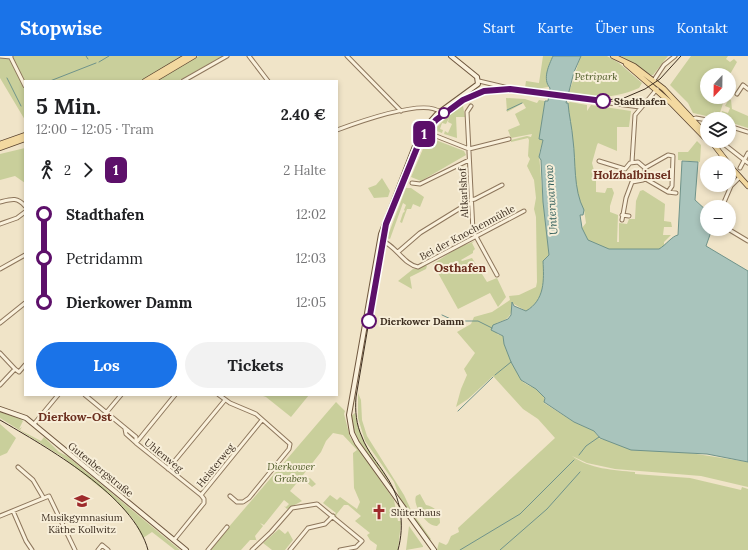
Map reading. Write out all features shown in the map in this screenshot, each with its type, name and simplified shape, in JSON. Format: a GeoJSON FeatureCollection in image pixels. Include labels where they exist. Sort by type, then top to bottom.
{"type":"FeatureCollection","features":[{"type":"Feature","properties":{"kind":"main road"},"geometry":{"type":"LineString","coordinates":[[147,80],[187,56]]}},
{"type":"Feature","properties":{"kind":"main road"},"geometry":{"type":"LineString","coordinates":[[154,80],[194,56]]}},
{"type":"Feature","properties":{"kind":"main road"},"geometry":{"type":"LineString","coordinates":[[613,56],[625,63],[656,90],[700,132]]}},
{"type":"Feature","properties":{"kind":"main road"},"geometry":{"type":"LineString","coordinates":[[625,63],[634,66],[664,88],[700,127]]}},
{"type":"Feature","properties":{"kind":"main road"},"geometry":{"type":"LineString","coordinates":[[684,116],[693,119]]}},
{"type":"Feature","properties":{"kind":"main road"},"geometry":{"type":"LineString","coordinates":[[0,144],[24,135]]}},
{"type":"Feature","properties":{"kind":"main road"},"geometry":{"type":"LineString","coordinates":[[0,148],[24,139]]}},
{"type":"Feature","properties":{"kind":"main road"},"geometry":{"type":"LineString","coordinates":[[715,148],[721,156]]}},
{"type":"Feature","properties":{"kind":"main road"},"geometry":{"type":"LineString","coordinates":[[736,173],[748,186]]}},
{"type":"Feature","properties":{"kind":"street"},"geometry":{"type":"LineString","coordinates":[[0,56],[11,57],[24,84]]}},
{"type":"Feature","properties":{"kind":"street"},"geometry":{"type":"LineString","coordinates":[[184,80],[227,56]]}},
{"type":"Feature","properties":{"kind":"street"},"geometry":{"type":"LineString","coordinates":[[249,56],[267,80]]}},
{"type":"Feature","properties":{"kind":"street"},"geometry":{"type":"LineString","coordinates":[[348,56],[403,111]]}},
{"type":"Feature","properties":{"kind":"street"},"geometry":{"type":"LineString","coordinates":[[451,56],[478,77],[479,81]]}},
{"type":"Feature","properties":{"kind":"street"},"geometry":{"type":"LineString","coordinates":[[644,80],[649,82],[654,80],[664,65],[675,56]]}},
{"type":"Feature","properties":{"kind":"street"},"geometry":{"type":"LineString","coordinates":[[654,80],[656,90]]}},
{"type":"Feature","properties":{"kind":"street"},"geometry":{"type":"LineString","coordinates":[[479,81],[547,95],[640,107]]}},
{"type":"Feature","properties":{"kind":"street"},"geometry":{"type":"LineString","coordinates":[[432,549],[352,433],[349,421],[349,408],[380,240],[391,204],[423,129],[440,112],[475,88],[479,81]]}},
{"type":"Feature","properties":{"kind":"street"},"geometry":{"type":"LineString","coordinates":[[736,94],[743,85],[748,89]]}},
{"type":"Feature","properties":{"kind":"street"},"geometry":{"type":"LineString","coordinates":[[599,161],[625,169],[632,162],[634,120],[640,107],[656,90],[659,88],[664,88]]}},
{"type":"Feature","properties":{"kind":"street","name":"Altkarlshof"},"geometry":{"type":"LineString","coordinates":[[470,106],[467,112],[472,231],[497,275]]}},
{"type":"Feature","properties":{"kind":"street"},"geometry":{"type":"LineString","coordinates":[[338,130],[378,115],[434,108],[440,112]]}},
{"type":"Feature","properties":{"kind":"street"},"geometry":{"type":"LineString","coordinates":[[693,119],[700,119]]}},
{"type":"Feature","properties":{"kind":"street"},"geometry":{"type":"LineString","coordinates":[[736,128],[748,132]]}},
{"type":"Feature","properties":{"kind":"street"},"geometry":{"type":"LineString","coordinates":[[423,129],[431,134],[469,149],[509,139]]}},
{"type":"Feature","properties":{"kind":"street"},"geometry":{"type":"LineString","coordinates":[[728,148],[748,163]]}},
{"type":"Feature","properties":{"kind":"street"},"geometry":{"type":"LineString","coordinates":[[740,168],[748,153]]}},
{"type":"Feature","properties":{"kind":"street"},"geometry":{"type":"LineString","coordinates":[[644,168],[668,155],[673,156],[672,186],[668,192]]}},
{"type":"Feature","properties":{"kind":"street"},"geometry":{"type":"LineString","coordinates":[[412,183],[420,184],[469,160]]}},
{"type":"Feature","properties":{"kind":"street"},"geometry":{"type":"LineString","coordinates":[[632,162],[638,162],[644,168],[644,178]]}},
{"type":"Feature","properties":{"kind":"street"},"geometry":{"type":"LineString","coordinates":[[725,200],[731,186],[740,177]]}},
{"type":"Feature","properties":{"kind":"street"},"geometry":{"type":"LineString","coordinates":[[644,178],[668,192],[676,193]]}},
{"type":"Feature","properties":{"kind":"street"},"geometry":{"type":"LineString","coordinates":[[622,220],[622,215],[632,182],[640,181],[644,178]]}},
{"type":"Feature","properties":{"kind":"street"},"geometry":{"type":"LineString","coordinates":[[398,252],[420,233],[467,204],[502,185]]}},
{"type":"Feature","properties":{"kind":"street"},"geometry":{"type":"LineString","coordinates":[[0,202],[15,198],[24,205]]}},
{"type":"Feature","properties":{"kind":"street","name":"Bei der Knochenmühle"},"geometry":{"type":"LineString","coordinates":[[380,240],[387,243],[411,264],[418,267],[524,211]]}},
{"type":"Feature","properties":{"kind":"street"},"geometry":{"type":"LineString","coordinates":[[0,224],[17,218],[24,213]]}},
{"type":"Feature","properties":{"kind":"street"},"geometry":{"type":"LineString","coordinates":[[622,215],[629,216]]}},
{"type":"Feature","properties":{"kind":"street"},"geometry":{"type":"LineString","coordinates":[[736,234],[748,241]]}},
{"type":"Feature","properties":{"kind":"street"},"geometry":{"type":"LineString","coordinates":[[0,269],[24,256]]}},
{"type":"Feature","properties":{"kind":"street"},"geometry":{"type":"LineString","coordinates":[[0,323],[24,304]]}},
{"type":"Feature","properties":{"kind":"street"},"geometry":{"type":"LineString","coordinates":[[0,353],[19,372],[24,366]]}},
{"type":"Feature","properties":{"kind":"street"},"geometry":{"type":"LineString","coordinates":[[0,384],[15,369]]}},
{"type":"Feature","properties":{"kind":"street"},"geometry":{"type":"LineString","coordinates":[[34,424],[57,396]]}},
{"type":"Feature","properties":{"kind":"street","name":"Uhlenweg"},"geometry":{"type":"LineString","coordinates":[[86,396],[136,437],[136,443],[201,496]]}},
{"type":"Feature","properties":{"kind":"street"},"geometry":{"type":"LineString","coordinates":[[106,413],[120,396]]}},
{"type":"Feature","properties":{"kind":"street"},"geometry":{"type":"LineString","coordinates":[[136,443],[174,396]]}},
{"type":"Feature","properties":{"kind":"street"},"geometry":{"type":"LineString","coordinates":[[220,396],[225,400],[251,412],[288,442],[290,446],[249,498],[243,502],[237,502],[230,496]]}},
{"type":"Feature","properties":{"kind":"street"},"geometry":{"type":"LineString","coordinates":[[168,469],[225,400]]}},
{"type":"Feature","properties":{"kind":"street","name":"Gutenbergstraße"},"geometry":{"type":"LineString","coordinates":[[0,409],[21,415],[34,424],[186,550]]}},
{"type":"Feature","properties":{"kind":"street","name":"Heisterweg"},"geometry":{"type":"LineString","coordinates":[[174,540],[204,503],[204,498],[201,496],[262,420]]}},
{"type":"Feature","properties":{"kind":"street"},"geometry":{"type":"LineString","coordinates":[[18,467],[33,480],[43,497]]}},
{"type":"Feature","properties":{"kind":"street"},"geometry":{"type":"LineString","coordinates":[[0,516],[43,497],[51,497],[75,550]]}},
{"type":"Feature","properties":{"kind":"street"},"geometry":{"type":"LineString","coordinates":[[252,550],[294,507],[317,504],[362,540],[356,548],[340,550]]}},
{"type":"Feature","properties":{"kind":"street"},"geometry":{"type":"LineString","coordinates":[[13,510],[26,541],[32,550]]}},
{"type":"Feature","properties":{"kind":"street"},"geometry":{"type":"LineString","coordinates":[[290,550],[308,528],[325,524],[332,516]]}},
{"type":"Feature","properties":{"kind":"street"},"geometry":{"type":"LineString","coordinates":[[208,550],[227,528]]}},
{"type":"Feature","properties":{"kind":"street"},"geometry":{"type":"LineString","coordinates":[[98,550],[102,545],[108,550]]}},
{"type":"Feature","properties":{"kind":"green space"},"geometry":{"type":"Polygon","coordinates":[[[0,56],[185,56],[143,80],[24,80],[24,118],[0,78],[0,56]]]}},
{"type":"Feature","properties":{"kind":"green space"},"geometry":{"type":"Polygon","coordinates":[[[199,56],[223,56],[180,80],[158,80],[199,56]]]}},
{"type":"Feature","properties":{"kind":"green space"},"geometry":{"type":"Polygon","coordinates":[[[543,56],[553,56],[547,72],[548,87],[537,89],[525,88],[526,81],[539,83],[543,56]]]}},
{"type":"Feature","properties":{"kind":"green space","name":"Petripark"},"geometry":{"type":"Polygon","coordinates":[[[581,56],[607,56],[619,63],[642,83],[639,88],[630,92],[612,96],[585,97],[567,95],[581,56]]]}},
{"type":"Feature","properties":{"kind":"green space","name":"Petripark"},"geometry":{"type":"Polygon","coordinates":[[[621,56],[668,56],[653,75],[651,75],[621,56]]]}},
{"type":"Feature","properties":{"kind":"green space"},"geometry":{"type":"Polygon","coordinates":[[[691,56],[728,56],[726,59],[730,62],[734,59],[737,62],[734,68],[700,68],[700,104],[723,104],[720,112],[700,112],[700,115],[693,113],[688,103],[670,85],[691,56]]]}},
{"type":"Feature","properties":{"kind":"green space"},"geometry":{"type":"Polygon","coordinates":[[[506,98],[525,99],[537,103],[539,100],[545,101],[540,134],[543,140],[539,154],[549,255],[543,261],[542,289],[540,296],[532,307],[526,311],[512,303],[509,316],[497,323],[497,334],[503,336],[510,358],[518,372],[520,379],[543,395],[544,403],[574,422],[594,431],[600,439],[748,462],[748,487],[701,476],[615,469],[587,463],[572,456],[586,464],[602,468],[635,472],[635,474],[690,478],[741,490],[742,487],[748,489],[748,550],[437,550],[439,542],[446,545],[451,536],[459,532],[458,528],[555,438],[538,419],[523,409],[493,376],[468,399],[456,407],[467,375],[464,369],[475,353],[457,332],[471,324],[474,317],[492,312],[510,300],[509,296],[519,295],[536,287],[537,282],[536,217],[534,209],[536,198],[534,180],[527,166],[530,159],[528,156],[529,140],[528,138],[511,142],[511,140],[527,136],[531,137],[532,134],[511,138],[508,130],[520,125],[515,114],[526,108],[523,103],[507,112],[506,98]]]}},
{"type":"Feature","properties":{"kind":"green space"},"geometry":{"type":"Polygon","coordinates":[[[570,102],[587,105],[587,111],[591,105],[631,111],[629,127],[617,127],[617,151],[598,143],[597,145],[592,163],[596,178],[596,192],[605,193],[607,188],[612,188],[614,193],[610,206],[610,212],[618,215],[617,242],[619,242],[619,223],[627,224],[629,219],[635,219],[636,201],[640,191],[643,190],[665,204],[664,221],[671,222],[672,227],[664,227],[663,235],[671,235],[664,242],[664,245],[673,237],[667,245],[661,249],[613,251],[588,247],[582,228],[586,223],[584,210],[583,215],[567,173],[568,103],[570,102]]]}},
{"type":"Feature","properties":{"kind":"green space"},"geometry":{"type":"Polygon","coordinates":[[[726,104],[731,104],[732,109],[748,116],[748,128],[736,124],[736,112],[728,112],[730,108],[725,106],[726,104]]]}},
{"type":"Feature","properties":{"kind":"green space"},"geometry":{"type":"Polygon","coordinates":[[[463,106],[465,117],[456,117],[457,138],[444,134],[445,131],[448,133],[452,124],[448,122],[449,118],[446,124],[442,123],[440,129],[443,130],[442,133],[434,130],[449,115],[463,106]]]}},
{"type":"Feature","properties":{"kind":"green space"},"geometry":{"type":"Polygon","coordinates":[[[428,137],[464,151],[466,155],[421,181],[411,177],[428,137]]]}},
{"type":"Feature","properties":{"kind":"green space"},"geometry":{"type":"Polygon","coordinates":[[[697,141],[701,148],[700,162],[678,160],[678,152],[688,152],[697,141]]]}},
{"type":"Feature","properties":{"kind":"green space"},"geometry":{"type":"Polygon","coordinates":[[[24,148],[24,182],[15,176],[0,180],[0,154],[24,148]]]}},
{"type":"Feature","properties":{"kind":"green space"},"geometry":{"type":"Polygon","coordinates":[[[382,178],[390,191],[388,197],[374,198],[368,188],[376,185],[382,178]]]}},
{"type":"Feature","properties":{"kind":"green space"},"geometry":{"type":"Polygon","coordinates":[[[406,188],[411,188],[424,197],[420,207],[413,204],[411,209],[407,209],[402,223],[400,222],[406,205],[403,203],[390,239],[387,238],[406,188]]]}},
{"type":"Feature","properties":{"kind":"green space"},"geometry":{"type":"Polygon","coordinates":[[[475,241],[472,243],[475,249],[473,253],[461,260],[472,258],[487,282],[497,278],[506,297],[498,307],[490,293],[458,309],[433,264],[457,248],[475,241]]]}},
{"type":"Feature","properties":{"kind":"green space"},"geometry":{"type":"Polygon","coordinates":[[[425,265],[427,266],[426,269],[410,277],[412,289],[398,281],[413,269],[417,269],[425,265]]]}},
{"type":"Feature","properties":{"kind":"green space"},"geometry":{"type":"Polygon","coordinates":[[[358,393],[361,400],[362,420],[367,436],[404,495],[412,512],[431,539],[430,540],[400,499],[394,482],[365,441],[358,418],[358,393]]]}},
{"type":"Feature","properties":{"kind":"green space"},"geometry":{"type":"Polygon","coordinates":[[[263,396],[308,396],[291,417],[263,396]]]}},
{"type":"Feature","properties":{"kind":"green space","name":"Dierkower Graben"},"geometry":{"type":"Polygon","coordinates":[[[336,402],[345,411],[344,414],[350,437],[394,500],[398,521],[401,521],[398,550],[376,550],[377,545],[370,540],[367,535],[370,533],[355,521],[361,516],[348,505],[344,505],[336,515],[337,517],[334,515],[336,513],[323,503],[330,495],[337,500],[340,497],[357,509],[360,502],[354,488],[353,453],[357,450],[343,435],[333,433],[326,441],[321,452],[303,475],[307,479],[310,478],[316,484],[312,487],[301,478],[290,491],[302,501],[287,509],[284,506],[286,507],[289,504],[284,500],[264,525],[260,523],[263,526],[255,536],[257,542],[256,540],[250,540],[241,550],[209,550],[336,402]]]}},
{"type":"Feature","properties":{"kind":"green space"},"geometry":{"type":"Polygon","coordinates":[[[0,412],[21,419],[23,421],[19,429],[22,427],[20,430],[41,441],[44,437],[59,452],[67,456],[180,550],[175,550],[152,532],[143,538],[133,519],[112,497],[61,456],[0,418],[0,412]]]}},
{"type":"Feature","properties":{"kind":"green space"},"geometry":{"type":"Polygon","coordinates":[[[355,413],[357,424],[365,443],[392,486],[358,440],[353,429],[351,416],[355,413]]]}},
{"type":"Feature","properties":{"kind":"green space"},"geometry":{"type":"Polygon","coordinates":[[[0,424],[16,438],[7,453],[0,456],[0,424]]]}},
{"type":"Feature","properties":{"kind":"green space"},"geometry":{"type":"Polygon","coordinates":[[[420,494],[426,505],[437,511],[440,523],[437,526],[429,523],[418,510],[415,500],[416,496],[420,494]]]}},
{"type":"Feature","properties":{"kind":"green space"},"geometry":{"type":"Polygon","coordinates":[[[409,526],[423,546],[423,547],[406,550],[409,526]]]}},
{"type":"Feature","properties":{"kind":"green space"},"geometry":{"type":"Polygon","coordinates":[[[279,529],[285,534],[288,531],[293,540],[285,550],[272,550],[263,543],[279,529]]]}},
{"type":"Feature","properties":{"kind":"water","name":"Unterwarnow"},"geometry":{"type":"Polygon","coordinates":[[[553,56],[581,56],[574,72],[566,103],[568,103],[573,135],[576,184],[580,202],[584,210],[583,215],[580,215],[582,228],[588,240],[609,249],[659,249],[662,247],[673,237],[678,235],[682,161],[698,162],[695,200],[700,205],[700,236],[710,236],[706,246],[748,271],[748,462],[707,454],[631,450],[600,438],[594,431],[574,422],[544,402],[545,398],[536,389],[521,380],[511,362],[504,344],[503,336],[491,330],[493,325],[508,319],[511,315],[512,302],[514,306],[526,311],[537,301],[542,289],[543,261],[549,255],[543,202],[541,160],[539,157],[543,140],[539,139],[545,101],[548,101],[550,88],[546,76],[553,56]]]}},
{"type":"Feature","properties":{"kind":"waterway"},"geometry":{"type":"LineString","coordinates":[[99,62],[109,56]]}},
{"type":"Feature","properties":{"kind":"waterway"},"geometry":{"type":"LineString","coordinates":[[53,80],[96,63]]}},
{"type":"Feature","properties":{"kind":"waterway"},"geometry":{"type":"LineString","coordinates":[[7,78],[21,106]]}},
{"type":"Feature","properties":{"kind":"waterway"},"geometry":{"type":"LineString","coordinates":[[507,110],[522,103]]}},
{"type":"Feature","properties":{"kind":"waterway"},"geometry":{"type":"LineString","coordinates":[[442,315],[455,321],[478,321],[492,328]]}},
{"type":"Feature","properties":{"kind":"waterway"},"geometry":{"type":"LineString","coordinates":[[495,375],[511,362]]}},
{"type":"Feature","properties":{"kind":"waterway"},"geometry":{"type":"LineString","coordinates":[[458,411],[493,377]]}},
{"type":"Feature","properties":{"kind":"waterway"},"geometry":{"type":"LineString","coordinates":[[579,455],[586,446],[599,437]]}},
{"type":"Feature","properties":{"kind":"waterway"},"geometry":{"type":"LineString","coordinates":[[460,550],[520,514],[574,460]]}},
{"type":"Feature","properties":{"kind":"waterway"},"geometry":{"type":"LineString","coordinates":[[500,550],[547,509],[580,472]]}},
{"type":"Feature","properties":{"kind":"tram line"},"geometry":{"type":"LineString","coordinates":[[398,550],[401,531],[398,502],[391,484],[364,442],[356,417],[356,397],[384,233],[420,141],[431,125],[460,102],[472,95],[489,90],[510,89],[598,101],[624,98],[645,89],[660,79],[681,56]]}},
{"type":"Feature","properties":{"kind":"tram line","name":"1"},"geometry":{"type":"LineString","coordinates":[[369,321],[386,224],[420,141],[426,131],[436,120],[467,98],[484,91],[495,89],[510,89],[603,101]]}},
{"type":"Feature","properties":{"kind":"tram line"},"geometry":{"type":"LineString","coordinates":[[0,420],[41,444],[86,475],[107,492],[140,530],[148,550]]}},
{"type":"Feature","properties":{"kind":"place","name":"Stadthafen"},"geometry":{"type":"Point","coordinates":[603,101]}},
{"type":"Feature","properties":{"kind":"place","name":"Dierkower Damm"},"geometry":{"type":"Point","coordinates":[369,321]}},
{"type":"Feature","properties":{"kind":"place","name":"Musikgymnasium Käthe Kollwitz"},"geometry":{"type":"Point","coordinates":[82,501]}},
{"type":"Feature","properties":{"kind":"place","name":"Slüterhaus"},"geometry":{"type":"Point","coordinates":[379,512]}},
{"type":"Feature","properties":{"kind":"district","name":"Holzhalbinsel"},"geometry":{"type":"Point","coordinates":[632,175]}},
{"type":"Feature","properties":{"kind":"district","name":"Osthafen"},"geometry":{"type":"Point","coordinates":[460,268]}},
{"type":"Feature","properties":{"kind":"district","name":"Dierkow-Ost"},"geometry":{"type":"Point","coordinates":[75,417]}}]}
